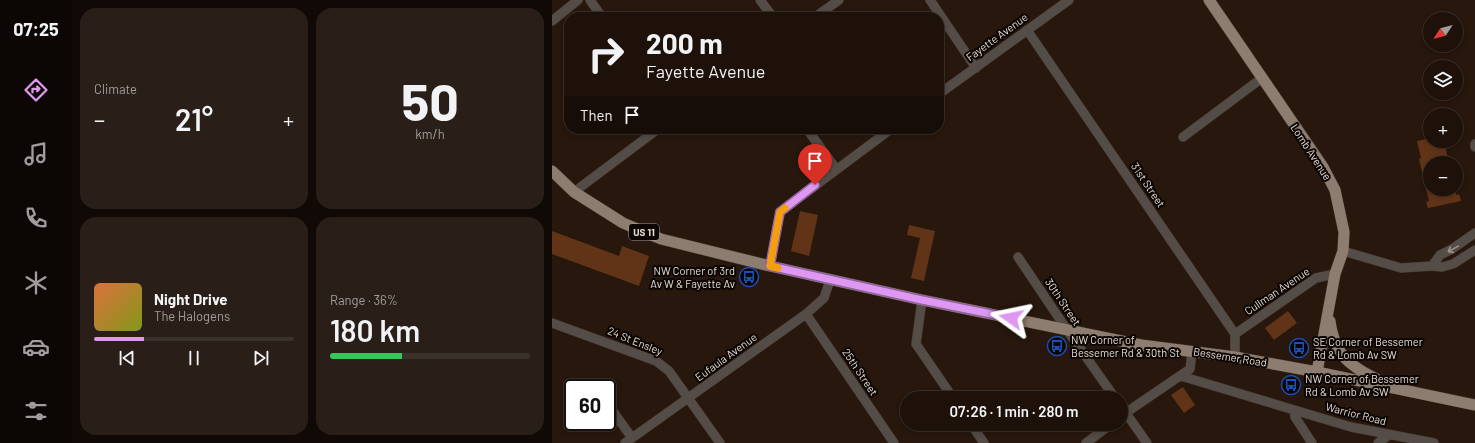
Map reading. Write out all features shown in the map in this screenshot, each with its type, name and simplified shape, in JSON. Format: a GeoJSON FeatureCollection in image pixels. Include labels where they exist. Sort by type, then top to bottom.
{"type":"FeatureCollection","features":[{"type":"Feature","properties":{"kind":"main road","name":"Lomb Avenue"},"geometry":{"type":"LineString","coordinates":[[1209,0],[1322,167],[1335,190],[1344,232],[1343,252],[1336,274],[1317,372]]}},
{"type":"Feature","properties":{"kind":"main road","name":"US 11"},"geometry":{"type":"LineString","coordinates":[[552,171],[574,192]]}},
{"type":"Feature","properties":{"kind":"main road","name":"Bessemer Road"},"geometry":{"type":"LineString","coordinates":[[574,192],[623,223],[661,239],[770,266],[922,300],[1141,345],[1235,357],[1317,372],[1475,405]]}},
{"type":"Feature","properties":{"kind":"main road"},"geometry":{"type":"LineString","coordinates":[[1328,312],[1334,342],[1342,356],[1355,368],[1393,388]]}},
{"type":"Feature","properties":{"kind":"street"},"geometry":{"type":"LineString","coordinates":[[552,21],[578,0]]}},
{"type":"Feature","properties":{"kind":"street"},"geometry":{"type":"LineString","coordinates":[[590,0],[598,12]]}},
{"type":"Feature","properties":{"kind":"street"},"geometry":{"type":"LineString","coordinates":[[760,0],[769,12]]}},
{"type":"Feature","properties":{"kind":"street"},"geometry":{"type":"LineString","coordinates":[[822,12],[839,0]]}},
{"type":"Feature","properties":{"kind":"street"},"geometry":{"type":"LineString","coordinates":[[930,0],[938,12]]}},
{"type":"Feature","properties":{"kind":"street","name":"Fayette Avenue"},"geometry":{"type":"LineString","coordinates":[[944,90],[1069,0]]}},
{"type":"Feature","properties":{"kind":"street"},"geometry":{"type":"LineString","coordinates":[[944,21],[976,68]]}},
{"type":"Feature","properties":{"kind":"street","name":"31st Street"},"geometry":{"type":"LineString","coordinates":[[1027,30],[1235,334]]}},
{"type":"Feature","properties":{"kind":"street"},"geometry":{"type":"LineString","coordinates":[[1183,138],[1262,78]]}},
{"type":"Feature","properties":{"kind":"street"},"geometry":{"type":"LineString","coordinates":[[574,192],[651,134]]}},
{"type":"Feature","properties":{"kind":"street"},"geometry":{"type":"LineString","coordinates":[[812,134],[836,169]]}},
{"type":"Feature","properties":{"kind":"street"},"geometry":{"type":"LineString","coordinates":[[770,266],[780,212],[884,134]]}},
{"type":"Feature","properties":{"kind":"street"},"geometry":{"type":"LineString","coordinates":[[1432,266],[1440,255],[1452,250],[1475,233]]}},
{"type":"Feature","properties":{"kind":"street"},"geometry":{"type":"LineString","coordinates":[[1343,252],[1401,268],[1432,266],[1442,267],[1453,264],[1475,250]]}},
{"type":"Feature","properties":{"kind":"street","name":"30th Street"},"geometry":{"type":"LineString","coordinates":[[1018,257],[1110,391]]}},
{"type":"Feature","properties":{"kind":"street","name":"Cullman Avenue"},"geometry":{"type":"LineString","coordinates":[[1235,334],[1316,278],[1336,274]]}},
{"type":"Feature","properties":{"kind":"street","name":"Eufaula Avenue"},"geometry":{"type":"LineString","coordinates":[[628,440],[806,314],[824,298],[830,280]]}},
{"type":"Feature","properties":{"kind":"street"},"geometry":{"type":"LineString","coordinates":[[922,300],[916,344],[948,391]]}},
{"type":"Feature","properties":{"kind":"street","name":"25th Street"},"geometry":{"type":"LineString","coordinates":[[806,314],[894,443]]}},
{"type":"Feature","properties":{"kind":"street","name":"24 St Ensley"},"geometry":{"type":"LineString","coordinates":[[552,323],[656,361],[670,371],[720,443]]}},
{"type":"Feature","properties":{"kind":"street"},"geometry":{"type":"LineString","coordinates":[[1235,334],[1235,357]]}},
{"type":"Feature","properties":{"kind":"street"},"geometry":{"type":"LineString","coordinates":[[1128,409],[1190,369],[1192,352]]}},
{"type":"Feature","properties":{"kind":"street","name":"Warrior Road"},"geometry":{"type":"LineString","coordinates":[[1181,376],[1351,427],[1434,443]]}},
{"type":"Feature","properties":{"kind":"street"},"geometry":{"type":"LineString","coordinates":[[1294,410],[1295,417],[1312,443]]}},
{"type":"Feature","properties":{"kind":"street"},"geometry":{"type":"LineString","coordinates":[[1128,418],[1147,443]]}},
{"type":"Feature","properties":{"kind":"street"},"geometry":{"type":"LineString","coordinates":[[616,419],[628,440]]}},
{"type":"Feature","properties":{"kind":"street"},"geometry":{"type":"LineString","coordinates":[[976,431],[984,443]]}},
{"type":"Feature","properties":{"kind":"street"},"geometry":{"type":"LineString","coordinates":[[1086,443],[1102,431]]}},
{"type":"Feature","properties":{"kind":"street"},"geometry":{"type":"LineString","coordinates":[[1378,443],[1389,435]]}},
{"type":"Feature","properties":{"kind":"building"},"geometry":{"type":"Polygon","coordinates":[[[1423,140],[1423,148],[1446,148],[1447,156],[1423,156],[1423,176],[1419,159],[1421,158],[1417,141],[1423,140]]]}},
{"type":"Feature","properties":{"kind":"building"},"geometry":{"type":"Polygon","coordinates":[[[1428,196],[1460,196],[1461,201],[1428,208],[1426,202],[1429,201],[1428,196]]]}},
{"type":"Feature","properties":{"kind":"building"},"geometry":{"type":"Polygon","coordinates":[[[800,211],[818,215],[809,256],[791,251],[800,211]]]}},
{"type":"Feature","properties":{"kind":"building"},"geometry":{"type":"Polygon","coordinates":[[[909,225],[935,231],[924,281],[911,278],[920,238],[907,235],[909,225]]]}},
{"type":"Feature","properties":{"kind":"building"},"geometry":{"type":"Polygon","coordinates":[[[552,231],[619,256],[622,246],[649,256],[639,286],[552,254],[552,231]]]}},
{"type":"Feature","properties":{"kind":"building"},"geometry":{"type":"Polygon","coordinates":[[[1288,311],[1297,323],[1274,340],[1265,328],[1288,311]]]}},
{"type":"Feature","properties":{"kind":"building"},"geometry":{"type":"Polygon","coordinates":[[[1183,387],[1195,405],[1184,413],[1171,395],[1183,387]]]}},
{"type":"Feature","properties":{"kind":"slow traffic"},"geometry":{"type":"LineString","coordinates":[[778,268],[770,266],[780,212],[785,208]]}},
{"type":"Feature","properties":{"kind":"place","name":"NW Corner of 3rd Av W & Fayette Av"},"geometry":{"type":"Point","coordinates":[749,277]}},
{"type":"Feature","properties":{"kind":"place","name":"NW Corner of Bessemer Rd & 30th St"},"geometry":{"type":"Point","coordinates":[1057,346]}},
{"type":"Feature","properties":{"kind":"place","name":"SE Corner of Bessemer Rd & Lomb Av SW"},"geometry":{"type":"Point","coordinates":[1299,348]}},
{"type":"Feature","properties":{"kind":"place","name":"NW Corner of Bessemer Rd & Lomb Av SW"},"geometry":{"type":"Point","coordinates":[1291,385]}},
{"type":"Feature","properties":{"kind":"route"},"geometry":{"type":"LineString","coordinates":[[815,185],[780,212],[770,266],[1011,318]]}}]}
